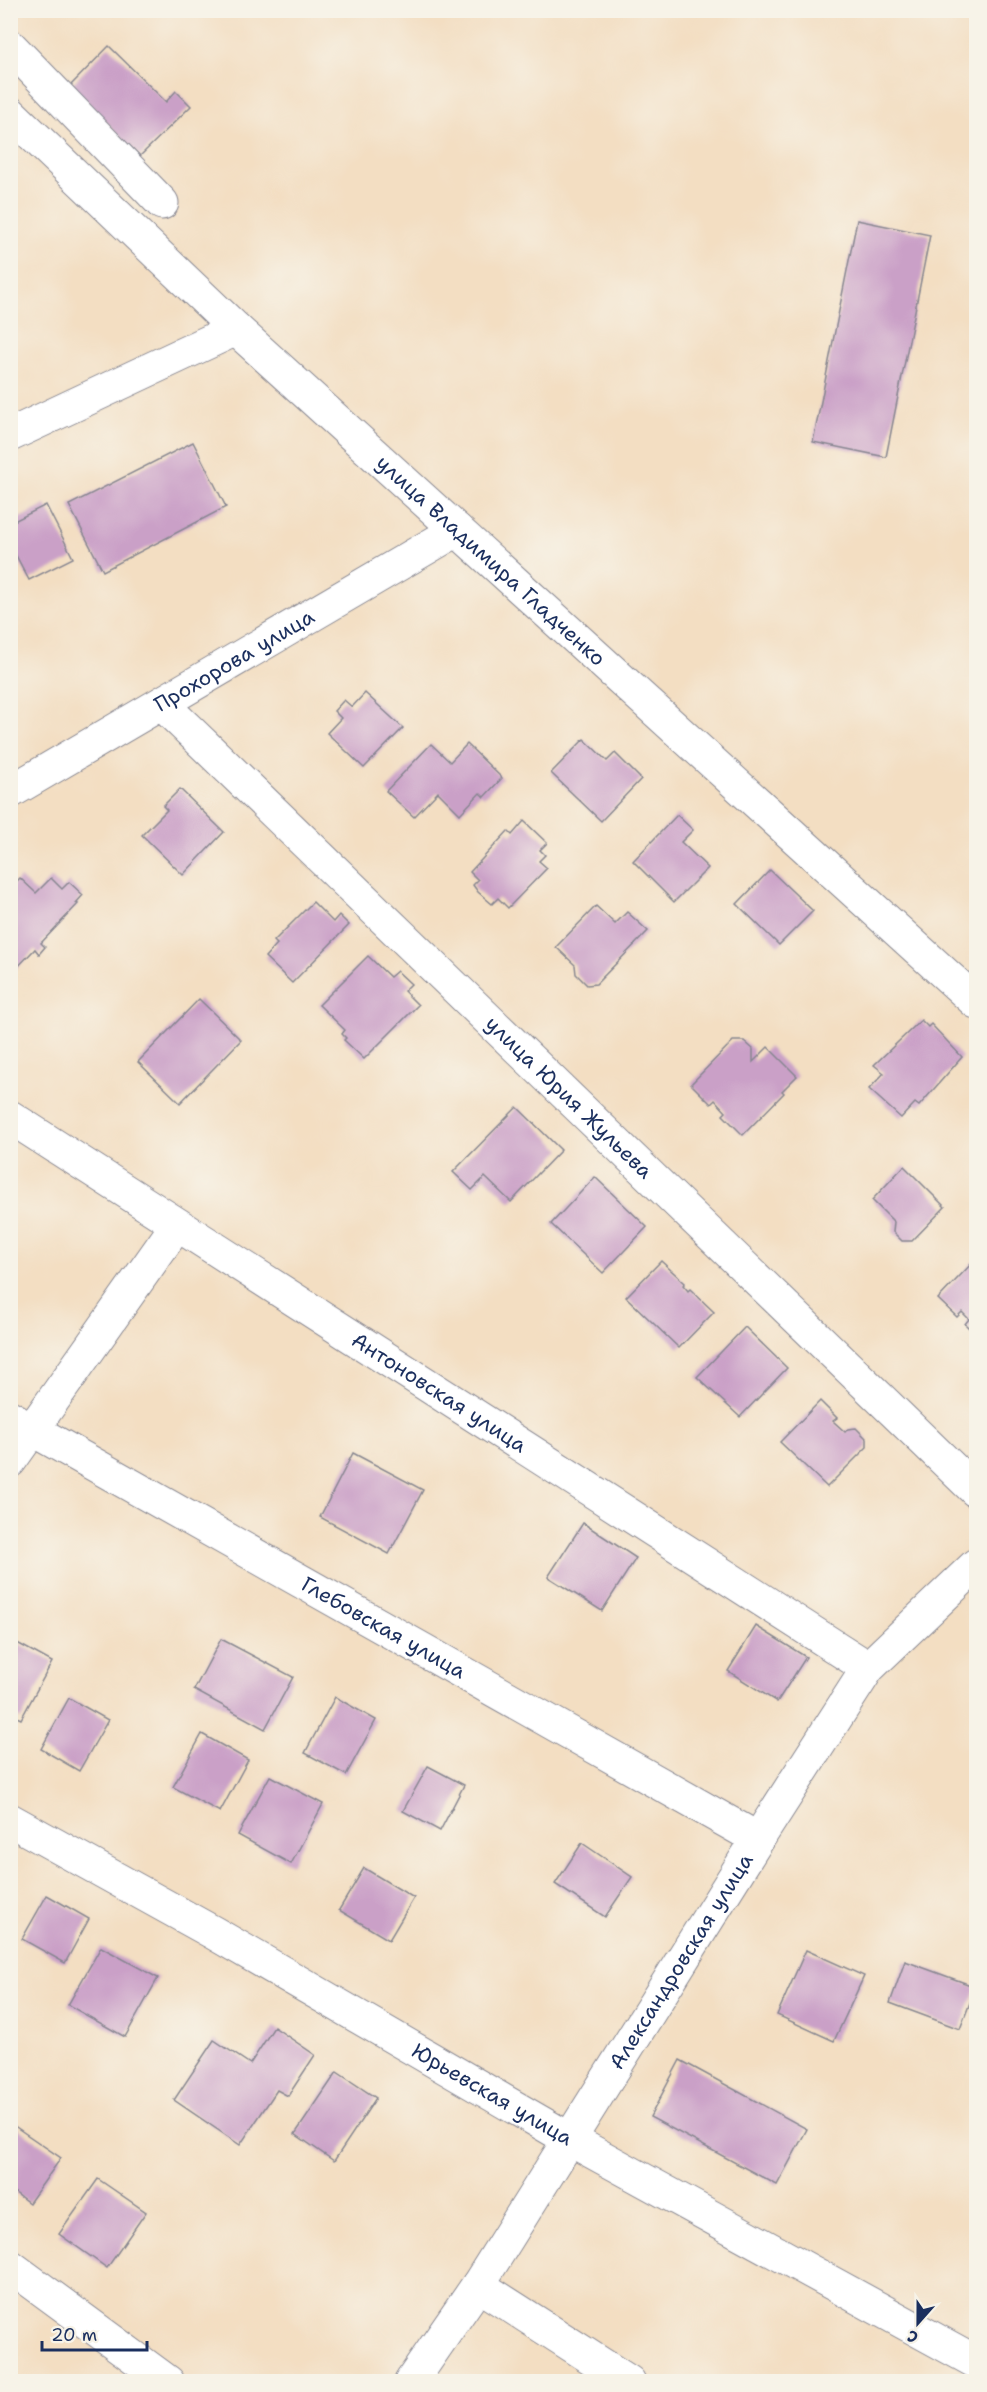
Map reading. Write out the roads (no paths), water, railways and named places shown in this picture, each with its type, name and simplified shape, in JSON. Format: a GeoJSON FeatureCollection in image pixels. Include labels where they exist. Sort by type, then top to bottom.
{"type":"FeatureCollection","features":[{"type":"Feature","properties":{"kind":"street"},"geometry":{"type":"LineString","coordinates":[[10,45],[162,203]]}},
{"type":"Feature","properties":{"kind":"street","name":"улица Владимира Гладченко"},"geometry":{"type":"LineString","coordinates":[[10,113],[236,329],[976,1002]]}},
{"type":"Feature","properties":{"kind":"street"},"geometry":{"type":"LineString","coordinates":[[10,435],[236,329]]}},
{"type":"Feature","properties":{"kind":"street","name":"Прохорова улица"},"geometry":{"type":"LineString","coordinates":[[10,792],[457,530]]}},
{"type":"Feature","properties":{"kind":"street","name":"улица Юрия Жульева"},"geometry":{"type":"LineString","coordinates":[[162,704],[976,1491]]}},
{"type":"Feature","properties":{"kind":"street","name":"Антоновская улица"},"geometry":{"type":"LineString","coordinates":[[10,1117],[868,1668]]}},
{"type":"Feature","properties":{"kind":"street"},"geometry":{"type":"LineString","coordinates":[[10,1461],[21,1424],[177,1226]]}},
{"type":"Feature","properties":{"kind":"street","name":"Глебовская улица"},"geometry":{"type":"LineString","coordinates":[[21,1424],[758,1839]]}},
{"type":"Feature","properties":{"kind":"street","name":"Александровская улица"},"geometry":{"type":"LineString","coordinates":[[411,2382],[478,2286],[868,1668],[976,1565]]}},
{"type":"Feature","properties":{"kind":"street","name":"Юрьевская улица"},"geometry":{"type":"LineString","coordinates":[[10,1820],[214,1933],[569,2139],[976,2362]]}},
{"type":"Feature","properties":{"kind":"street"},"geometry":{"type":"LineString","coordinates":[[10,2266],[168,2382]]}},
{"type":"Feature","properties":{"kind":"street"},"geometry":{"type":"LineString","coordinates":[[478,2286],[628,2382]]}}]}
